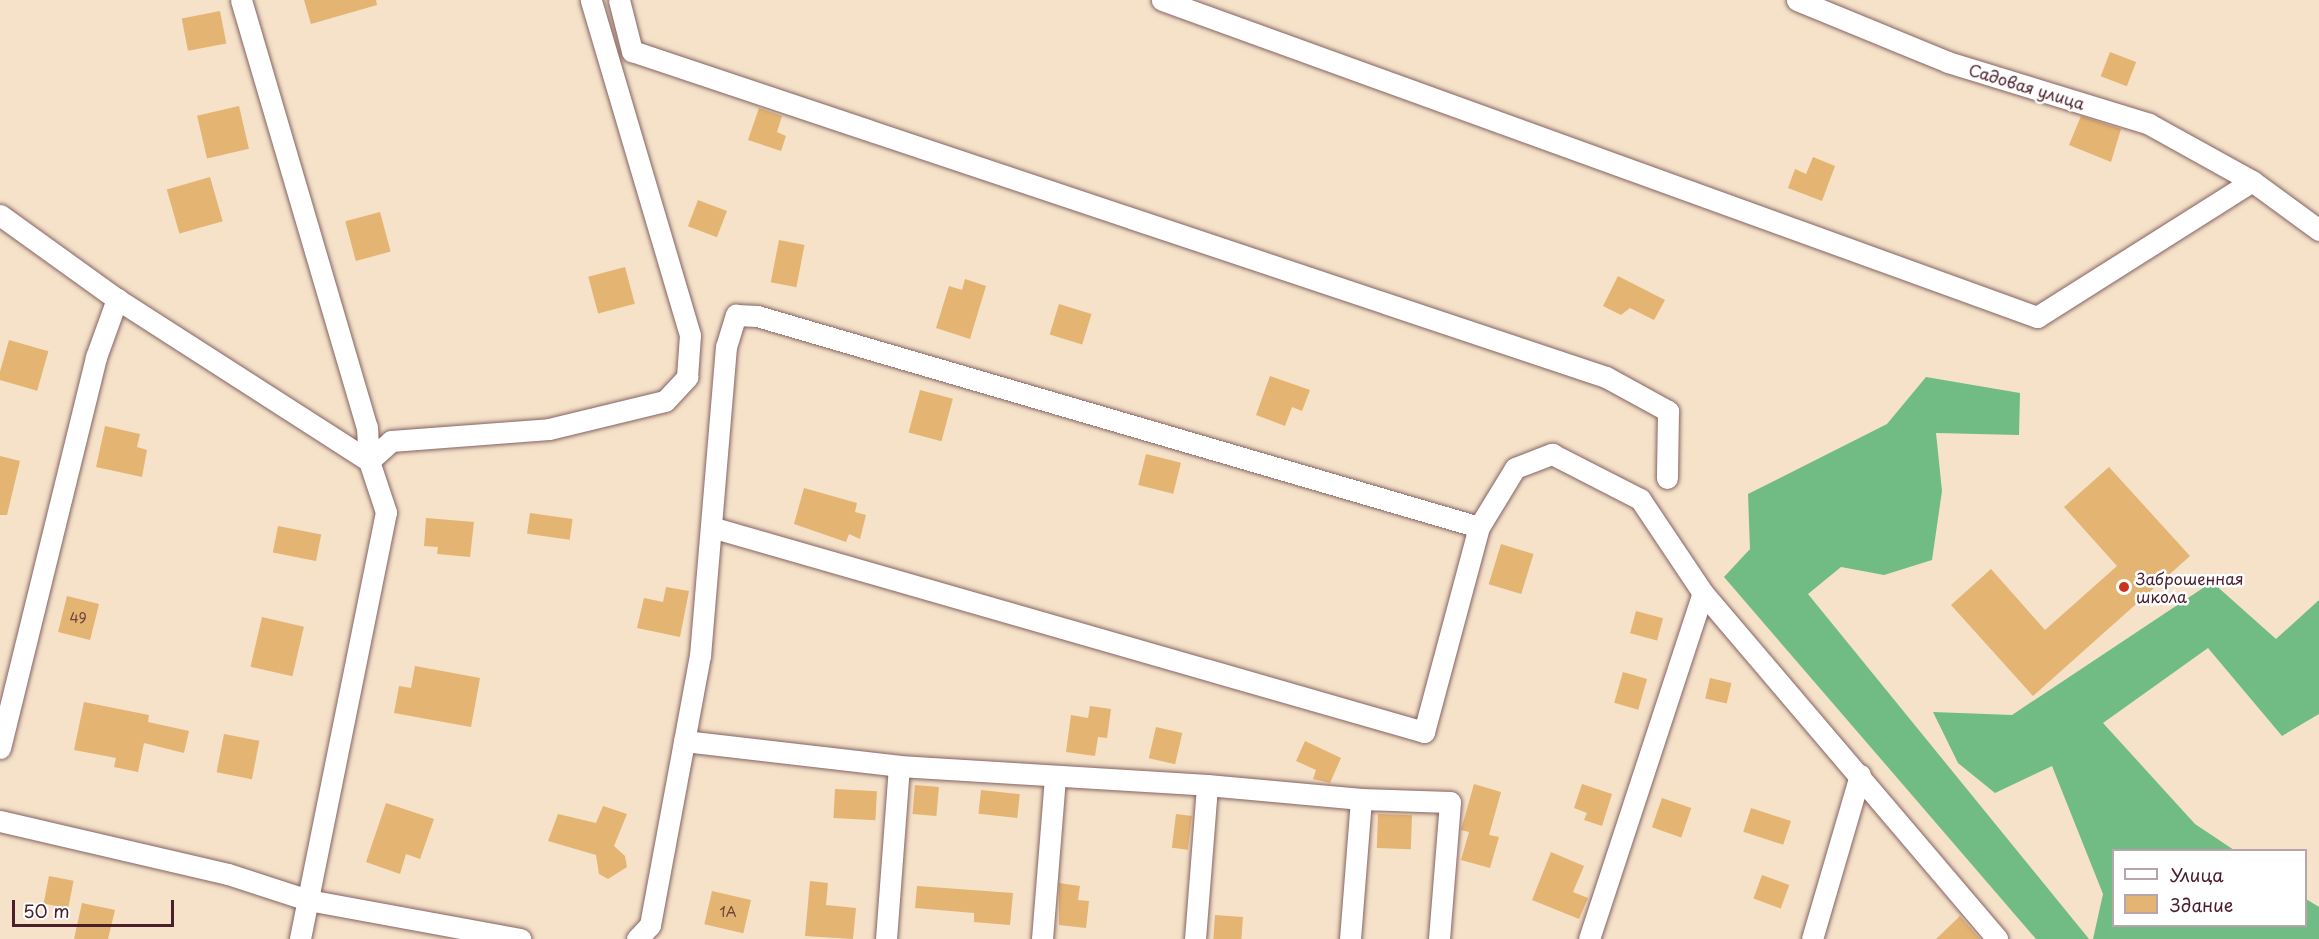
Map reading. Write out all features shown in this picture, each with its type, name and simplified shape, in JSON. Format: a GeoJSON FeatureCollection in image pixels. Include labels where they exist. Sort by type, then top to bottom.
{"type":"FeatureCollection","features":[{"type":"Feature","properties":{"kind":"street"},"geometry":{"type":"LineString","coordinates":[[241,0],[367,427],[369,460],[386,512],[300,939]]}},
{"type":"Feature","properties":{"kind":"street"},"geometry":{"type":"LineString","coordinates":[[369,460],[391,441],[549,429],[666,401],[687,377],[690,335],[591,0]]}},
{"type":"Feature","properties":{"kind":"street"},"geometry":{"type":"LineString","coordinates":[[619,0],[632,51],[1606,377],[1668,411],[1667,478]]}},
{"type":"Feature","properties":{"kind":"street"},"geometry":{"type":"LineString","coordinates":[[1162,0],[2037,316],[2252,181]]}},
{"type":"Feature","properties":{"kind":"street","name":"Садовая улица"},"geometry":{"type":"LineString","coordinates":[[1797,0],[1948,62],[2149,124],[2252,181],[2319,230]]}},
{"type":"Feature","properties":{"kind":"street"},"geometry":{"type":"LineString","coordinates":[[0,215],[117,299],[369,460]]}},
{"type":"Feature","properties":{"kind":"street"},"geometry":{"type":"LineString","coordinates":[[0,748],[96,357],[117,299]]}},
{"type":"Feature","properties":{"kind":"street"},"geometry":{"type":"LineString","coordinates":[[637,939],[650,925],[700,656],[726,347],[736,315],[768,319],[1479,527]]}},
{"type":"Feature","properties":{"kind":"street"},"geometry":{"type":"LineString","coordinates":[[711,527],[1424,732],[1479,527],[1515,468],[1552,454],[1640,499],[1703,593],[1997,939]]}},
{"type":"Feature","properties":{"kind":"street"},"geometry":{"type":"LineString","coordinates":[[1589,939],[1703,593]]}},
{"type":"Feature","properties":{"kind":"street"},"geometry":{"type":"LineString","coordinates":[[684,741],[899,766],[1207,785],[1361,800],[1450,802],[1439,939]]}},
{"type":"Feature","properties":{"kind":"street"},"geometry":{"type":"LineString","coordinates":[[886,939],[899,766]]}},
{"type":"Feature","properties":{"kind":"street"},"geometry":{"type":"LineString","coordinates":[[1812,939],[1860,775]]}},
{"type":"Feature","properties":{"kind":"street"},"geometry":{"type":"LineString","coordinates":[[1042,939],[1055,777]]}},
{"type":"Feature","properties":{"kind":"street"},"geometry":{"type":"LineString","coordinates":[[1195,939],[1207,785]]}},
{"type":"Feature","properties":{"kind":"street"},"geometry":{"type":"LineString","coordinates":[[1350,939],[1361,800]]}},
{"type":"Feature","properties":{"kind":"street"},"geometry":{"type":"LineString","coordinates":[[0,821],[228,874],[308,900],[520,939]]}},
{"type":"Feature","properties":{"kind":"green space"},"geometry":{"type":"Polygon","coordinates":[[[1926,377],[2020,393],[2019,435],[1936,433],[1942,491],[1932,560],[1884,575],[1841,567],[1808,594],[2089,939],[2036,939],[1724,577],[1750,549],[1748,494],[1887,424],[1926,377]]]}},
{"type":"Feature","properties":{"kind":"green space"},"geometry":{"type":"Polygon","coordinates":[[[2212,582],[2276,639],[2319,600],[2319,714],[2282,736],[2208,648],[2103,723],[2195,824],[2232,849],[2112,849],[2112,927],[2307,927],[2307,900],[2319,907],[2319,939],[2093,939],[2103,894],[2052,766],[1995,793],[1958,763],[1933,712],[2012,715],[2212,582]]]}},
{"type":"Feature","properties":{"kind":"building"},"geometry":{"type":"Polygon","coordinates":[[[304,0],[376,0],[377,5],[311,24],[304,0]]]}},
{"type":"Feature","properties":{"kind":"building"},"geometry":{"type":"Polygon","coordinates":[[[220,11],[226,43],[188,51],[182,18],[220,11]]]}},
{"type":"Feature","properties":{"kind":"building"},"geometry":{"type":"Polygon","coordinates":[[[2110,52],[2136,62],[2127,86],[2101,76],[2110,52]]]}},
{"type":"Feature","properties":{"kind":"building"},"geometry":{"type":"Polygon","coordinates":[[[239,106],[249,149],[207,159],[197,116],[239,106]]]}},
{"type":"Feature","properties":{"kind":"building"},"geometry":{"type":"Polygon","coordinates":[[[759,108],[782,116],[777,132],[786,136],[781,151],[748,140],[759,108]]]}},
{"type":"Feature","properties":{"kind":"building"},"geometry":{"type":"Polygon","coordinates":[[[2081,116],[2121,129],[2111,162],[2069,145],[2081,116]]]}},
{"type":"Feature","properties":{"kind":"building"},"geometry":{"type":"Polygon","coordinates":[[[1813,157],[1835,166],[1822,201],[1788,188],[1795,169],[1806,174],[1813,157]]]}},
{"type":"Feature","properties":{"kind":"building"},"geometry":{"type":"Polygon","coordinates":[[[210,177],[223,221],[179,234],[167,189],[210,177]]]}},
{"type":"Feature","properties":{"kind":"building"},"geometry":{"type":"Polygon","coordinates":[[[698,200],[727,211],[717,237],[688,226],[698,200]]]}},
{"type":"Feature","properties":{"kind":"building"},"geometry":{"type":"Polygon","coordinates":[[[380,212],[391,252],[356,261],[345,221],[380,212]]]}},
{"type":"Feature","properties":{"kind":"building"},"geometry":{"type":"Polygon","coordinates":[[[779,240],[805,245],[796,287],[771,282],[779,240]]]}},
{"type":"Feature","properties":{"kind":"building"},"geometry":{"type":"Polygon","coordinates":[[[625,267],[635,304],[598,314],[588,277],[625,267]]]}},
{"type":"Feature","properties":{"kind":"building"},"geometry":{"type":"Polygon","coordinates":[[[1618,276],[1665,300],[1654,320],[1630,308],[1621,315],[1603,306],[1618,276]]]}},
{"type":"Feature","properties":{"kind":"building"},"geometry":{"type":"Polygon","coordinates":[[[965,279],[986,286],[970,339],[936,328],[949,286],[962,290],[965,279]]]}},
{"type":"Feature","properties":{"kind":"building"},"geometry":{"type":"Polygon","coordinates":[[[1059,304],[1092,314],[1082,345],[1050,335],[1059,304]]]}},
{"type":"Feature","properties":{"kind":"building"},"geometry":{"type":"Polygon","coordinates":[[[9,340],[48,351],[37,391],[0,380],[0,371],[9,340]]]}},
{"type":"Feature","properties":{"kind":"building"},"geometry":{"type":"Polygon","coordinates":[[[1270,376],[1310,390],[1302,411],[1292,407],[1285,426],[1256,415],[1270,376]]]}},
{"type":"Feature","properties":{"kind":"building"},"geometry":{"type":"Polygon","coordinates":[[[920,390],[953,399],[941,441],[909,433],[920,390]]]}},
{"type":"Feature","properties":{"kind":"building"},"geometry":{"type":"Polygon","coordinates":[[[105,426],[140,434],[137,447],[147,450],[142,477],[96,467],[105,426]]]}},
{"type":"Feature","properties":{"kind":"building"},"geometry":{"type":"Polygon","coordinates":[[[1146,454],[1181,463],[1173,494],[1138,485],[1146,454]]]}},
{"type":"Feature","properties":{"kind":"building"},"geometry":{"type":"Polygon","coordinates":[[[0,456],[20,461],[7,515],[0,515],[0,456]]]}},
{"type":"Feature","properties":{"kind":"building","name":"Заброшенная школа"},"geometry":{"type":"Polygon","coordinates":[[[2109,467],[2190,556],[2033,696],[1951,605],[1991,569],[2045,630],[2117,566],[2064,507],[2109,467]]]}},
{"type":"Feature","properties":{"kind":"building"},"geometry":{"type":"Polygon","coordinates":[[[804,488],[857,503],[855,512],[866,515],[860,539],[849,534],[846,542],[794,524],[804,488]]]}},
{"type":"Feature","properties":{"kind":"building"},"geometry":{"type":"Polygon","coordinates":[[[530,513],[573,519],[570,540],[527,534],[530,513]]]}},
{"type":"Feature","properties":{"kind":"building"},"geometry":{"type":"Polygon","coordinates":[[[426,518],[474,522],[470,557],[437,554],[438,547],[424,546],[426,518]]]}},
{"type":"Feature","properties":{"kind":"building"},"geometry":{"type":"Polygon","coordinates":[[[278,526],[321,534],[316,561],[273,553],[278,526]]]}},
{"type":"Feature","properties":{"kind":"building"},"geometry":{"type":"Polygon","coordinates":[[[1501,544],[1534,554],[1521,594],[1489,584],[1501,544]]]}},
{"type":"Feature","properties":{"kind":"building"},"geometry":{"type":"Polygon","coordinates":[[[666,587],[689,591],[680,637],[637,628],[644,598],[663,602],[666,587]]]}},
{"type":"Feature","properties":{"kind":"building"},"geometry":{"type":"Polygon","coordinates":[[[67,596],[99,604],[90,640],[58,632],[67,596]]]}},
{"type":"Feature","properties":{"kind":"building"},"geometry":{"type":"Polygon","coordinates":[[[1636,611],[1663,618],[1657,640],[1630,633],[1636,611]]]}},
{"type":"Feature","properties":{"kind":"building"},"geometry":{"type":"Polygon","coordinates":[[[262,617],[304,627],[292,676],[251,667],[262,617]]]}},
{"type":"Feature","properties":{"kind":"building"},"geometry":{"type":"Polygon","coordinates":[[[415,666],[480,678],[471,727],[394,713],[399,686],[411,688],[415,666]]]}},
{"type":"Feature","properties":{"kind":"building"},"geometry":{"type":"Polygon","coordinates":[[[1623,672],[1647,679],[1638,710],[1614,703],[1623,672]]]}},
{"type":"Feature","properties":{"kind":"building"},"geometry":{"type":"Polygon","coordinates":[[[1710,678],[1731,683],[1727,703],[1705,698],[1710,678]]]}},
{"type":"Feature","properties":{"kind":"building"},"geometry":{"type":"Polygon","coordinates":[[[84,702],[149,715],[148,722],[189,731],[184,753],[144,743],[138,772],[114,767],[116,758],[74,750],[84,702]]]}},
{"type":"Feature","properties":{"kind":"building"},"geometry":{"type":"Polygon","coordinates":[[[1090,706],[1111,709],[1107,738],[1098,737],[1095,756],[1066,752],[1071,715],[1088,718],[1090,706]]]}},
{"type":"Feature","properties":{"kind":"building"},"geometry":{"type":"Polygon","coordinates":[[[1156,727],[1182,733],[1175,764],[1149,758],[1156,727]]]}},
{"type":"Feature","properties":{"kind":"building"},"geometry":{"type":"Polygon","coordinates":[[[224,734],[259,741],[252,779],[217,772],[224,734]]]}},
{"type":"Feature","properties":{"kind":"building"},"geometry":{"type":"Polygon","coordinates":[[[1305,741],[1341,758],[1330,783],[1313,779],[1316,770],[1296,761],[1305,741]]]}},
{"type":"Feature","properties":{"kind":"building"},"geometry":{"type":"Polygon","coordinates":[[[1474,784],[1501,792],[1489,835],[1499,837],[1490,868],[1461,860],[1469,832],[1461,830],[1474,784]]]}},
{"type":"Feature","properties":{"kind":"building"},"geometry":{"type":"Polygon","coordinates":[[[1582,784],[1612,794],[1602,826],[1584,820],[1587,813],[1574,808],[1582,784]]]}},
{"type":"Feature","properties":{"kind":"building"},"geometry":{"type":"Polygon","coordinates":[[[915,785],[939,787],[936,816],[912,814],[915,785]]]}},
{"type":"Feature","properties":{"kind":"building"},"geometry":{"type":"Polygon","coordinates":[[[835,789],[877,791],[875,820],[833,818],[835,789]]]}},
{"type":"Feature","properties":{"kind":"building"},"geometry":{"type":"Polygon","coordinates":[[[981,790],[1020,794],[1017,818],[978,814],[981,790]]]}},
{"type":"Feature","properties":{"kind":"building"},"geometry":{"type":"Polygon","coordinates":[[[1662,798],[1691,808],[1681,837],[1652,827],[1662,798]]]}},
{"type":"Feature","properties":{"kind":"building"},"geometry":{"type":"Polygon","coordinates":[[[386,803],[434,819],[420,859],[406,854],[400,874],[366,862],[386,803]]]}},
{"type":"Feature","properties":{"kind":"building"},"geometry":{"type":"Polygon","coordinates":[[[603,806],[627,814],[614,846],[625,856],[627,867],[608,879],[599,874],[596,855],[548,841],[558,814],[596,823],[603,806]]]}},
{"type":"Feature","properties":{"kind":"building"},"geometry":{"type":"Polygon","coordinates":[[[1751,808],[1791,821],[1783,845],[1743,832],[1751,808]]]}},
{"type":"Feature","properties":{"kind":"building"},"geometry":{"type":"Polygon","coordinates":[[[1176,814],[1192,816],[1188,850],[1172,848],[1176,814]]]}},
{"type":"Feature","properties":{"kind":"building"},"geometry":{"type":"Polygon","coordinates":[[[1378,814],[1412,815],[1411,849],[1377,848],[1378,814]]]}},
{"type":"Feature","properties":{"kind":"building"},"geometry":{"type":"Polygon","coordinates":[[[1551,852],[1584,866],[1573,892],[1588,898],[1579,919],[1532,900],[1551,852]]]}},
{"type":"Feature","properties":{"kind":"building"},"geometry":{"type":"Polygon","coordinates":[[[1762,875],[1789,885],[1781,908],[1753,898],[1762,875]]]}},
{"type":"Feature","properties":{"kind":"building"},"geometry":{"type":"Polygon","coordinates":[[[49,876],[74,881],[68,908],[44,903],[49,876]]]}},
{"type":"Feature","properties":{"kind":"building"},"geometry":{"type":"Polygon","coordinates":[[[810,881],[828,883],[826,905],[856,908],[853,939],[805,936],[810,881]]]}},
{"type":"Feature","properties":{"kind":"building"},"geometry":{"type":"Polygon","coordinates":[[[1059,883],[1080,886],[1078,900],[1089,901],[1086,928],[1059,925],[1059,883]]]}},
{"type":"Feature","properties":{"kind":"building"},"geometry":{"type":"Polygon","coordinates":[[[917,886],[1013,893],[1010,925],[974,922],[974,913],[915,908],[917,886]]]}},
{"type":"Feature","properties":{"kind":"building"},"geometry":{"type":"Polygon","coordinates":[[[712,891],[751,900],[743,933],[704,924],[712,891]]]}},
{"type":"Feature","properties":{"kind":"building"},"geometry":{"type":"Polygon","coordinates":[[[82,903],[115,910],[108,939],[74,939],[82,903]]]}},
{"type":"Feature","properties":{"kind":"building"},"geometry":{"type":"Polygon","coordinates":[[[1215,915],[1243,917],[1241,939],[1213,939],[1215,915]]]}},
{"type":"Feature","properties":{"kind":"building"},"geometry":{"type":"Polygon","coordinates":[[[1960,916],[1980,939],[1936,939],[1960,916]]]}},
{"type":"Feature","properties":{"kind":"place","name":"Заброшенная школа"},"geometry":{"type":"Point","coordinates":[2124,587]}}]}
